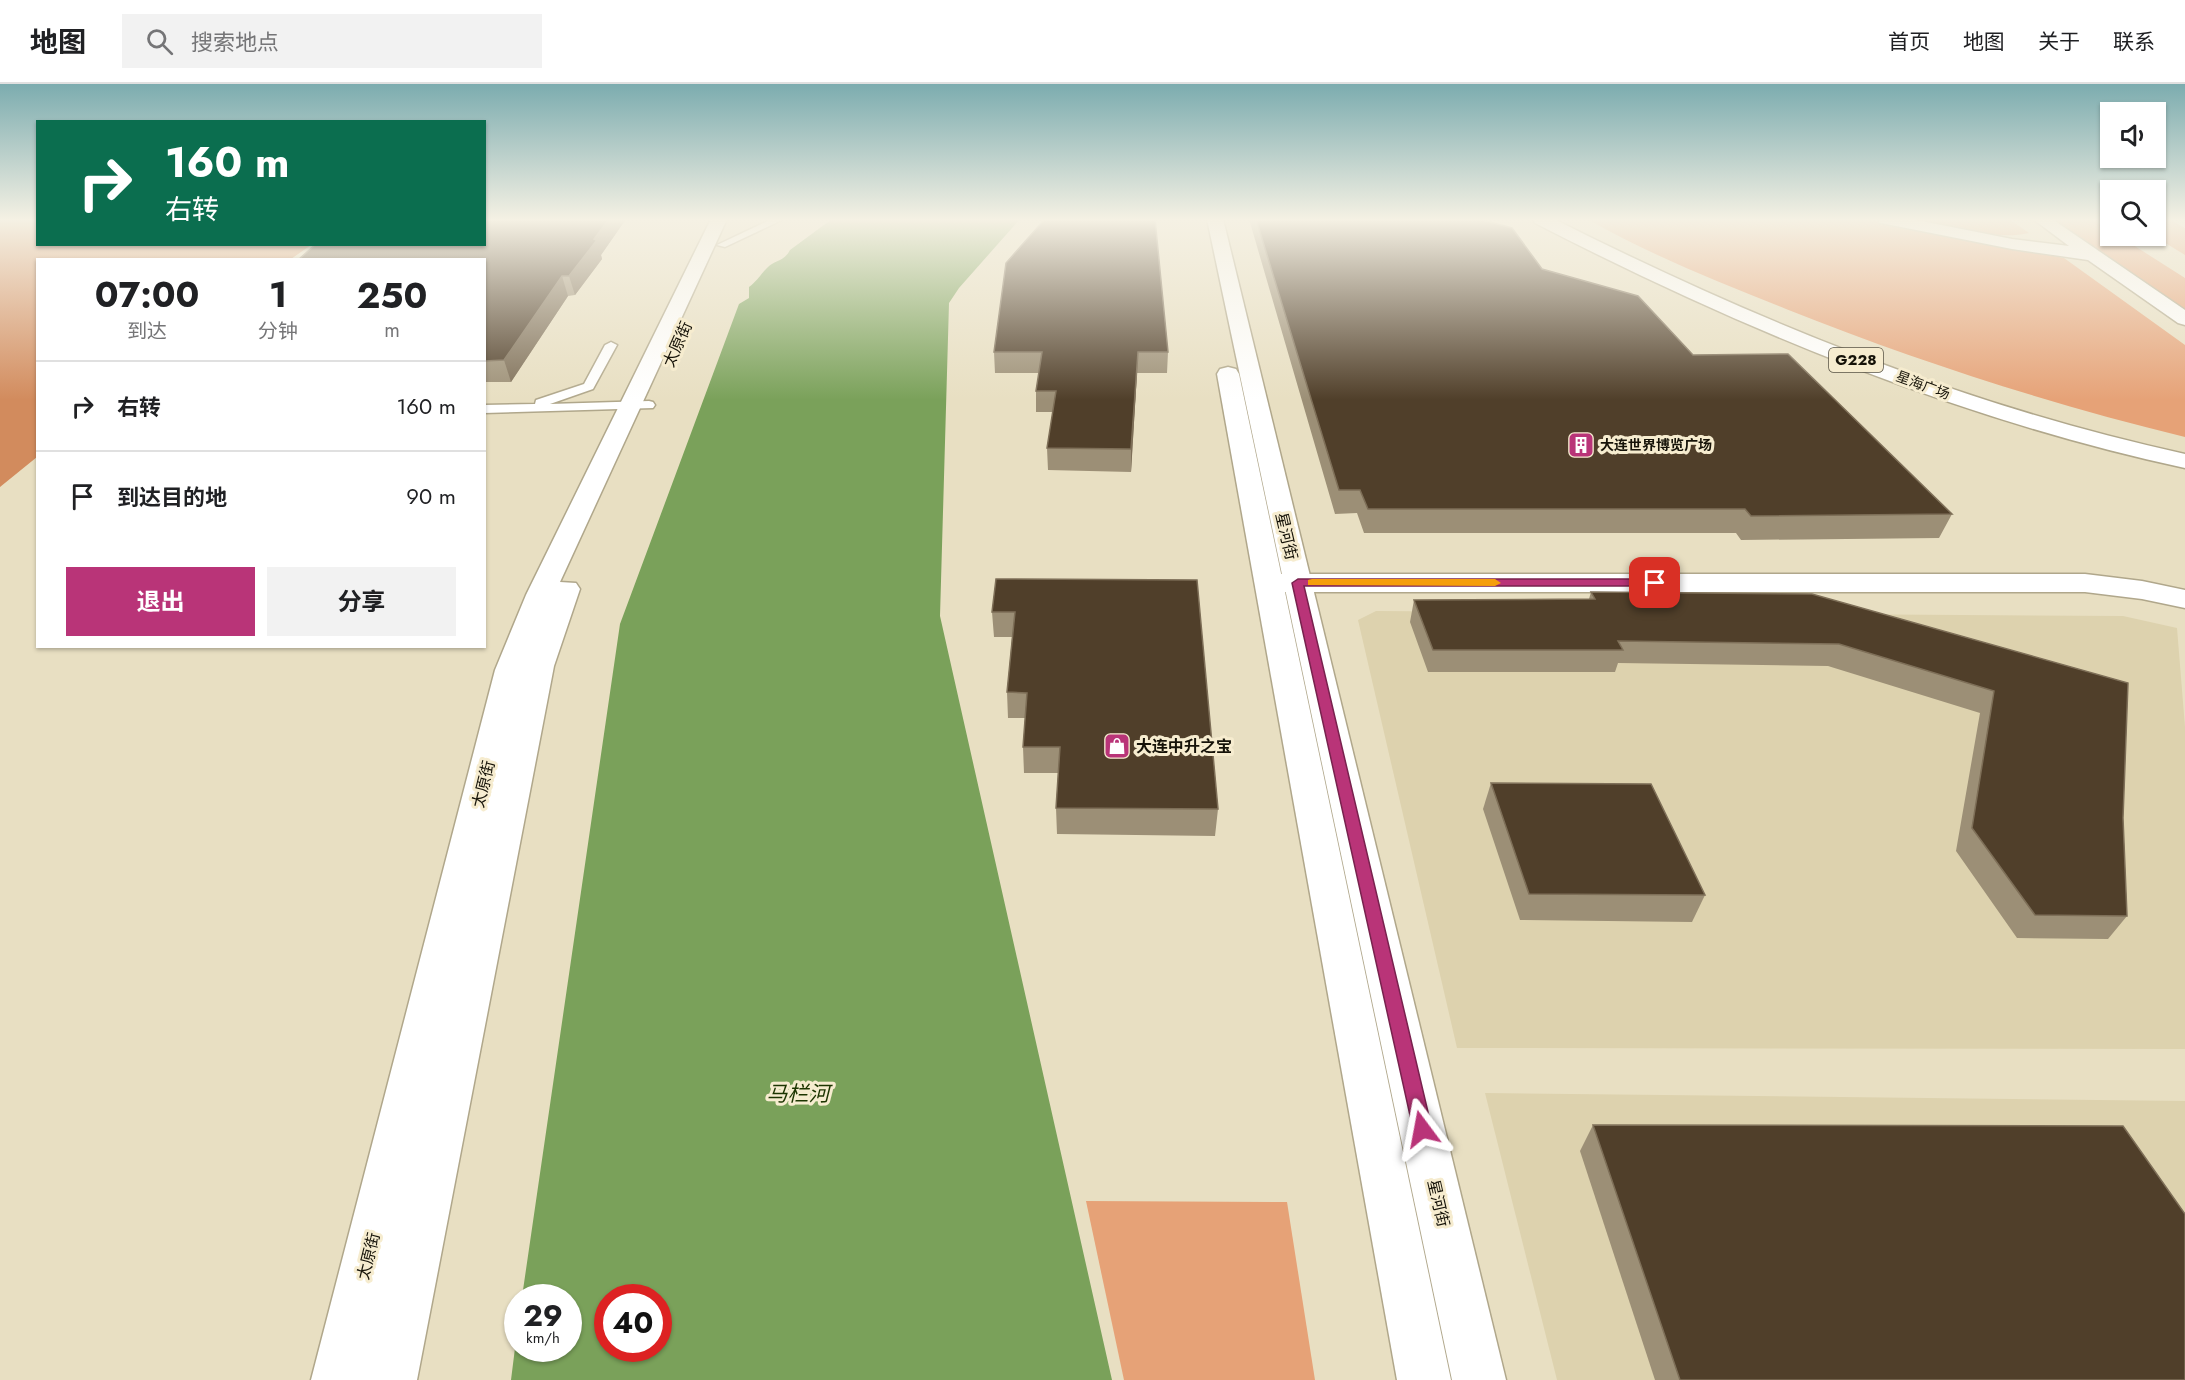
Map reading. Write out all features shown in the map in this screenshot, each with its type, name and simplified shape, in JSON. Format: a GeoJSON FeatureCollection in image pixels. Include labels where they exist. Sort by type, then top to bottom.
{"type":"FeatureCollection","features":[{"type":"Feature","properties":{"kind":"main road","name":"太原街"},"geometry":{"type":"LineString","coordinates":[[338,1380],[510,670],[540,595],[640,405],[700,279]]}},
{"type":"Feature","properties":{"kind":"main road","name":"星河街"},"geometry":{"type":"LineString","coordinates":[[1212,279],[1283,583],[1479,1380]]}},
{"type":"Feature","properties":{"kind":"main road","name":"星河街"},"geometry":{"type":"LineString","coordinates":[[1226,279],[1283,583],[1424,1380]]}},
{"type":"Feature","properties":{"kind":"main road","name":"星海广场"},"geometry":{"type":"LineString","coordinates":[[1663,279],[1806,340],[1933,389],[2078,435],[2185,461]]}},
{"type":"Feature","properties":{"kind":"main road","name":"星海广场"},"geometry":{"type":"LineString","coordinates":[[1685,279],[1922,376],[2010,405],[2185,451]]}},
{"type":"Feature","properties":{"kind":"main road"},"geometry":{"type":"LineString","coordinates":[[2128,279],[2185,319]]}},
{"type":"Feature","properties":{"kind":"main road","name":"太原街"},"geometry":{"type":"LineString","coordinates":[[390,1380],[539,666],[563,595],[640,405]]}},
{"type":"Feature","properties":{"kind":"main road"},"geometry":{"type":"LineString","coordinates":[[1283,583],[2085,583],[2142,590],[2185,600]]}},
{"type":"Feature","properties":{"kind":"lane"},"geometry":{"type":"LineString","coordinates":[[524,408],[590,386],[611,345]]}},
{"type":"Feature","properties":{"kind":"lane"},"geometry":{"type":"LineString","coordinates":[[486,409],[640,405]]}},
{"type":"Feature","properties":{"kind":"shaded area"},"geometry":{"type":"Polygon","coordinates":[[[0,279],[36,279],[36,458],[0,487],[0,279]]]}},
{"type":"Feature","properties":{"kind":"shaded area"},"geometry":{"type":"Polygon","coordinates":[[[1715,279],[2094,279],[2185,345],[2185,437],[1984,380],[1786,309],[1715,279]]]}},
{"type":"Feature","properties":{"kind":"shaded area"},"geometry":{"type":"Polygon","coordinates":[[[2134,279],[2185,279],[2185,314],[2134,279]]]}},
{"type":"Feature","properties":{"kind":"shaded area"},"geometry":{"type":"Polygon","coordinates":[[[1376,611],[2123,616],[2177,628],[2185,727],[2185,1049],[1457,1048],[1358,620],[1376,611]]]}},
{"type":"Feature","properties":{"kind":"shaded area"},"geometry":{"type":"Polygon","coordinates":[[[1485,1093],[2185,1101],[2185,1380],[1557,1380],[1485,1093]]]}},
{"type":"Feature","properties":{"kind":"shaded area"},"geometry":{"type":"Polygon","coordinates":[[[1086,1201],[1287,1202],[1315,1380],[1124,1380],[1086,1201]]]}},
{"type":"Feature","properties":{"kind":"water","name":"马栏河"},"geometry":{"type":"Polygon","coordinates":[[[756,279],[967,279],[949,303],[940,616],[1112,1380],[511,1380],[513,1362],[582,1362],[582,1284],[524,1284],[620,624],[739,304],[749,298],[749,287],[756,279]]]}},
{"type":"Feature","properties":{"kind":"building"},"geometry":{"type":"Polygon","coordinates":[[[486,279],[560,279],[504,360],[486,361],[486,279]]]}},
{"type":"Feature","properties":{"kind":"building"},"geometry":{"type":"Polygon","coordinates":[[[1004,279],[1161,279],[1168,352],[1138,352],[1131,449],[1047,448],[1056,391],[1036,391],[1042,352],[994,352],[1004,279]]]}},
{"type":"Feature","properties":{"kind":"building","name":"大连世界博览广场"},"geometry":{"type":"Polygon","coordinates":[[[1275,279],[1579,279],[1638,296],[1693,355],[1788,354],[1952,514],[1751,516],[1745,509],[1368,509],[1360,490],[1339,490],[1275,279]]]}},
{"type":"Feature","properties":{"kind":"building","name":"大连中升之宝"},"geometry":{"type":"Polygon","coordinates":[[[996,579],[1197,580],[1218,809],[1056,808],[1060,747],[1023,747],[1027,693],[1007,692],[1015,612],[992,612],[996,579]]]}},
{"type":"Feature","properties":{"kind":"building"},"geometry":{"type":"Polygon","coordinates":[[[1591,592],[1812,594],[2128,683],[2123,818],[2127,916],[2035,915],[1972,828],[1994,691],[1839,644],[1618,641],[1623,650],[1433,650],[1414,600],[1595,599],[1591,592]]]}},
{"type":"Feature","properties":{"kind":"building"},"geometry":{"type":"Polygon","coordinates":[[[1491,783],[1651,784],[1705,895],[1529,894],[1491,783]]]}},
{"type":"Feature","properties":{"kind":"building"},"geometry":{"type":"Polygon","coordinates":[[[1593,1125],[2123,1126],[2185,1214],[2185,1380],[1680,1380],[1593,1125]]]}},
{"type":"Feature","properties":{"kind":"slow traffic"},"geometry":{"type":"LineString","coordinates":[[1312,583],[1495,583]]}},
{"type":"Feature","properties":{"kind":"place","name":"大连世界博览广场"},"geometry":{"type":"Point","coordinates":[1581,445]}},
{"type":"Feature","properties":{"kind":"place","name":"大连中升之宝"},"geometry":{"type":"Point","coordinates":[1117,746]}},
{"type":"Feature","properties":{"kind":"route"},"geometry":{"type":"LineString","coordinates":[[1422,1129],[1298,583],[1655,583]]}}]}
